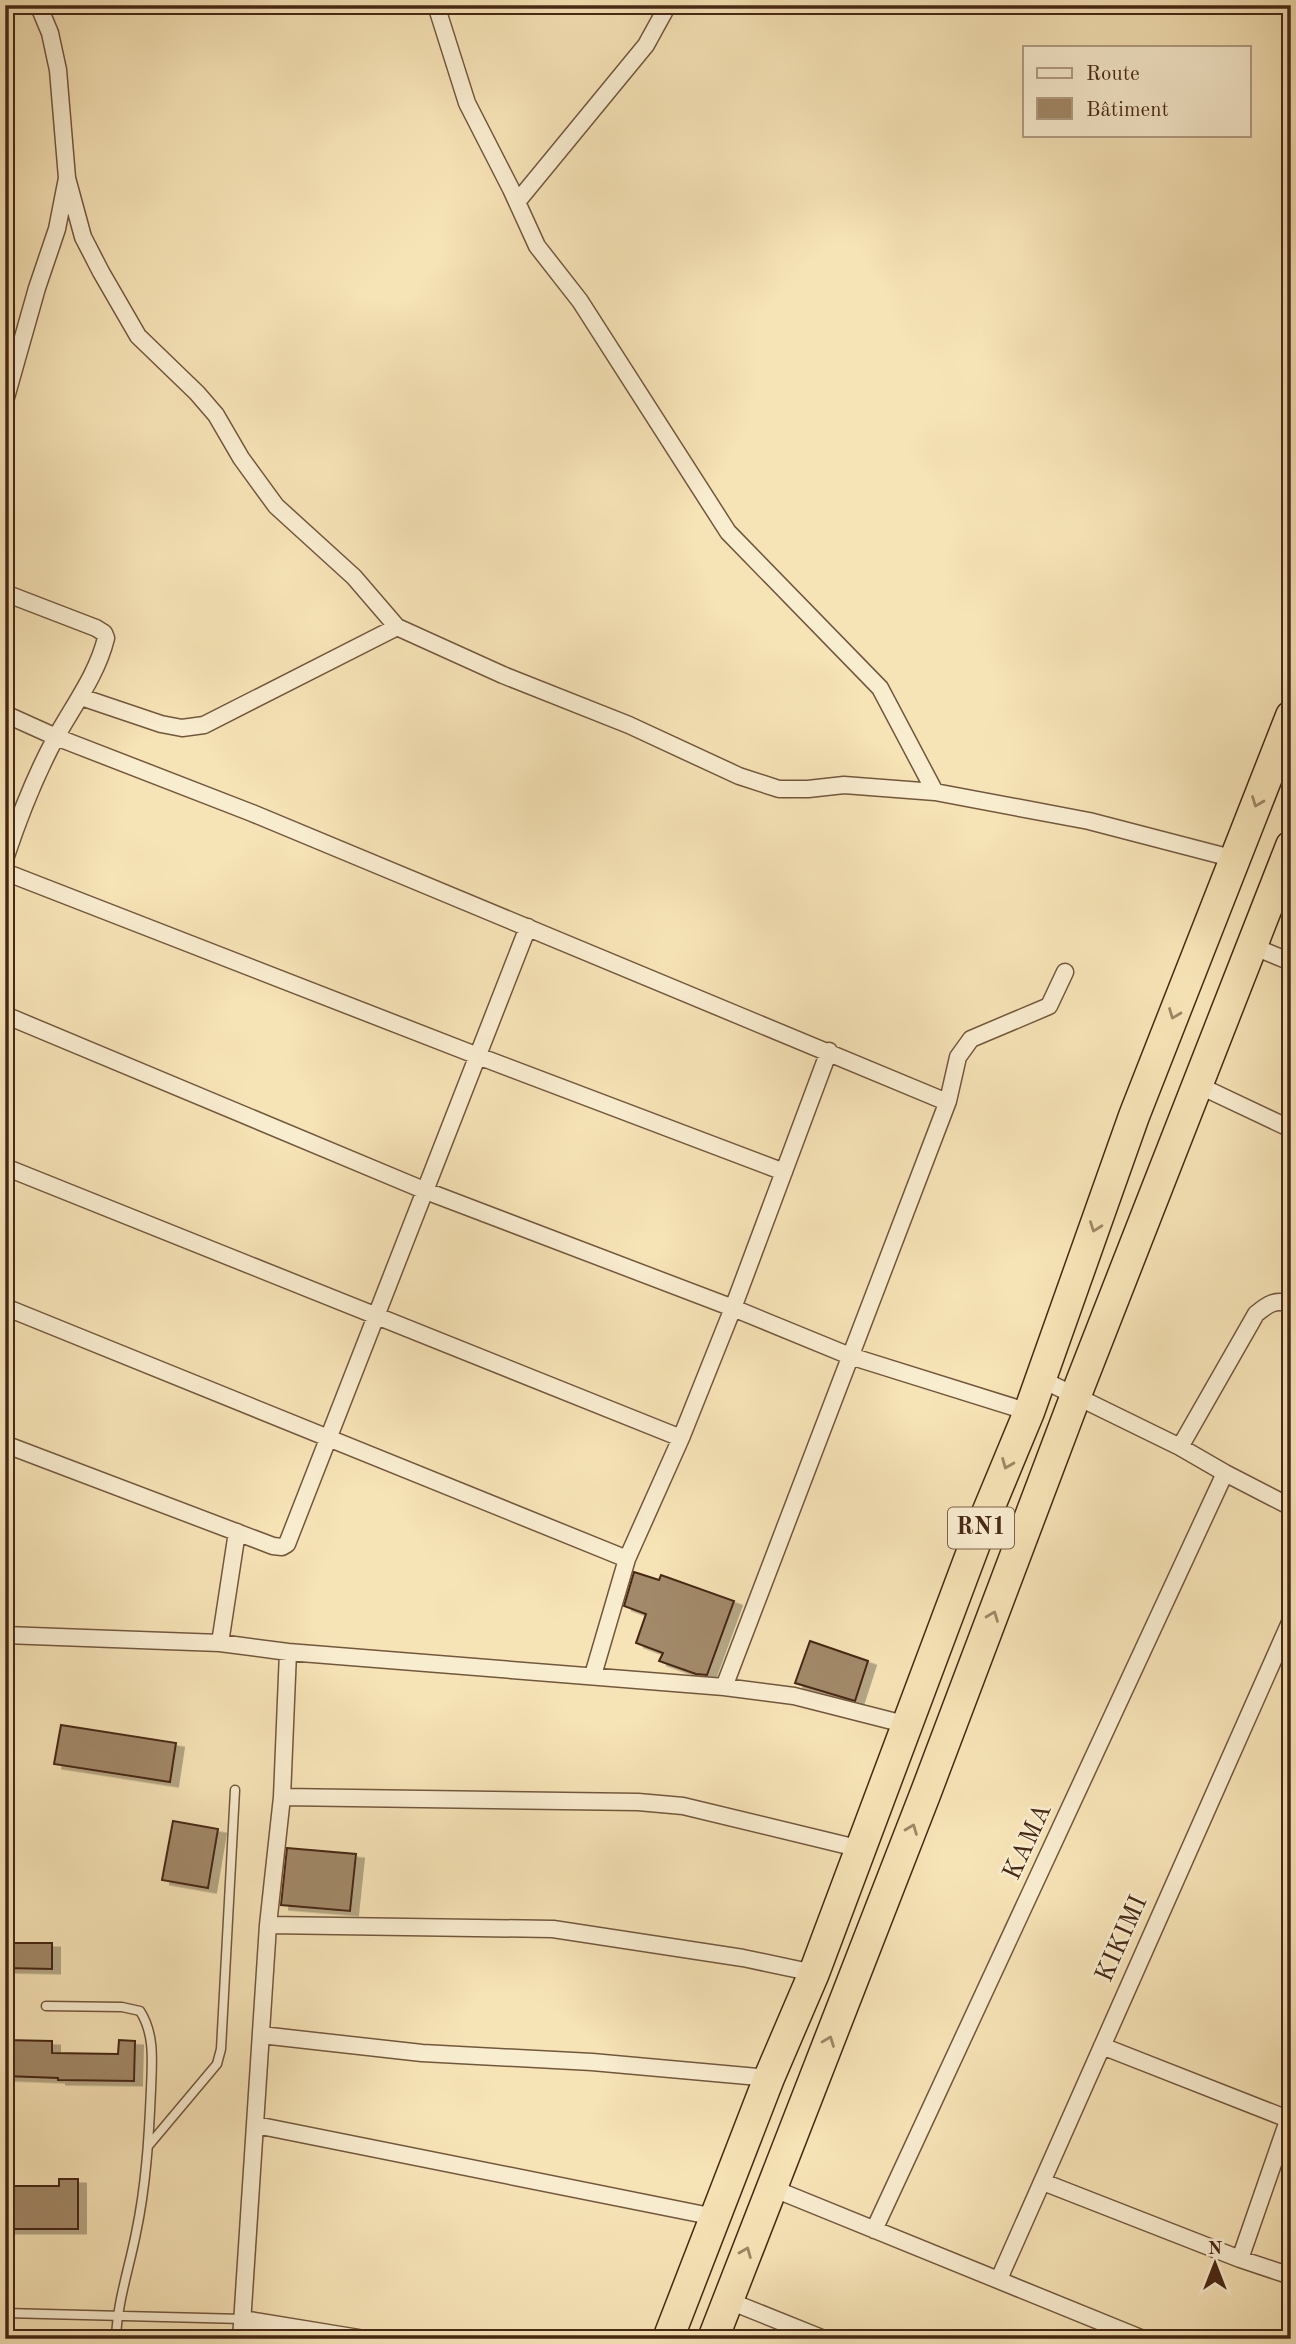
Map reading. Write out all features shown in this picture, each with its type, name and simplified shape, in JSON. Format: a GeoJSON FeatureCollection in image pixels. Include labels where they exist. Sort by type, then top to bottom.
{"type":"FeatureCollection","features":[{"type":"Feature","properties":{"kind":"highway","name":"RN1"},"geometry":{"type":"LineString","coordinates":[[668,2339],[769,2078],[814,1973],[982,1525],[1029,1412],[1134,1116],[1291,716]]}},
{"type":"Feature","properties":{"kind":"highway","name":"RN1"},"geometry":{"type":"LineString","coordinates":[[713,2339],[931,1779],[1076,1395],[1291,846]]}},
{"type":"Feature","properties":{"kind":"street"},"geometry":{"type":"LineString","coordinates":[[36,5],[50,33],[58,70],[67,178],[83,237],[138,336],[216,415],[241,458],[276,506],[354,577],[397,627],[503,676],[629,725],[739,776],[779,789],[844,785],[935,792],[1089,821],[1235,859]]}},
{"type":"Feature","properties":{"kind":"street"},"geometry":{"type":"LineString","coordinates":[[436,5],[467,103],[537,246],[580,301],[728,531],[880,688],[935,792]]}},
{"type":"Feature","properties":{"kind":"street"},"geometry":{"type":"LineString","coordinates":[[517,202],[646,45],[668,5]]}},
{"type":"Feature","properties":{"kind":"street"},"geometry":{"type":"LineString","coordinates":[[5,401],[57,229],[67,178]]}},
{"type":"Feature","properties":{"kind":"street"},"geometry":{"type":"LineString","coordinates":[[5,593],[104,633],[106,638],[81,697],[55,737],[29,789],[5,859]]}},
{"type":"Feature","properties":{"kind":"street"},"geometry":{"type":"LineString","coordinates":[[81,697],[172,726],[182,728],[204,725],[397,627]]}},
{"type":"Feature","properties":{"kind":"street"},"geometry":{"type":"LineString","coordinates":[[5,714],[55,737],[252,813],[948,1101]]}},
{"type":"Feature","properties":{"kind":"street"},"geometry":{"type":"LineString","coordinates":[[5,872],[784,1172]]}},
{"type":"Feature","properties":{"kind":"street"},"geometry":{"type":"LineString","coordinates":[[7,1445],[273,1546],[282,1547],[287,1544],[528,927]]}},
{"type":"Feature","properties":{"kind":"street"},"geometry":{"type":"LineString","coordinates":[[1252,946],[1291,962]]}},
{"type":"Feature","properties":{"kind":"street"},"geometry":{"type":"LineString","coordinates":[[724,1686],[948,1101],[958,1058],[971,1039],[1049,1006],[1065,972]]}},
{"type":"Feature","properties":{"kind":"street"},"geometry":{"type":"LineString","coordinates":[[5,1015],[426,1191],[733,1308],[850,1356],[1029,1412]]}},
{"type":"Feature","properties":{"kind":"street"},"geometry":{"type":"LineString","coordinates":[[593,1675],[627,1559],[681,1438],[733,1308],[829,1051]]}},
{"type":"Feature","properties":{"kind":"street"},"geometry":{"type":"LineString","coordinates":[[1198,1085],[1291,1129]]}},
{"type":"Feature","properties":{"kind":"street"},"geometry":{"type":"LineString","coordinates":[[5,1167],[681,1438]]}},
{"type":"Feature","properties":{"kind":"street"},"geometry":{"type":"LineString","coordinates":[[1180,1447],[1256,1314],[1270,1302],[1282,1301],[1291,1304]]}},
{"type":"Feature","properties":{"kind":"street"},"geometry":{"type":"LineString","coordinates":[[5,1307],[627,1559]]}},
{"type":"Feature","properties":{"kind":"street"},"geometry":{"type":"LineString","coordinates":[[1041,1379],[1180,1447],[1291,1507]]}},
{"type":"Feature","properties":{"kind":"street","name":"KAMA"},"geometry":{"type":"LineString","coordinates":[[874,2230],[1224,1473]]}},
{"type":"Feature","properties":{"kind":"street"},"geometry":{"type":"LineString","coordinates":[[220,1643],[237,1532]]}},
{"type":"Feature","properties":{"kind":"street","name":"KIKIMI"},"geometry":{"type":"LineString","coordinates":[[999,2279],[1291,1620]]}},
{"type":"Feature","properties":{"kind":"street"},"geometry":{"type":"LineString","coordinates":[[5,1635],[220,1643],[288,1652],[724,1686],[794,1696],[908,1724]]}},
{"type":"Feature","properties":{"kind":"street"},"geometry":{"type":"LineString","coordinates":[[241,2339],[268,1925],[282,1797],[288,1652]]}},
{"type":"Feature","properties":{"kind":"street"},"geometry":{"type":"LineString","coordinates":[[282,1797],[638,1802],[683,1806],[861,1849]]}},
{"type":"Feature","properties":{"kind":"street"},"geometry":{"type":"LineString","coordinates":[[268,1925],[553,1928],[743,1958],[814,1973]]}},
{"type":"Feature","properties":{"kind":"street"},"geometry":{"type":"LineString","coordinates":[[261,2035],[422,2053],[592,2062],[769,2078]]}},
{"type":"Feature","properties":{"kind":"street"},"geometry":{"type":"LineString","coordinates":[[1102,2046],[1289,2115],[1285,2143],[1240,2259]]}},
{"type":"Feature","properties":{"kind":"street"},"geometry":{"type":"LineString","coordinates":[[256,2125],[715,2217]]}},
{"type":"Feature","properties":{"kind":"street"},"geometry":{"type":"LineString","coordinates":[[1043,2182],[1240,2259],[1291,2276]]}},
{"type":"Feature","properties":{"kind":"street"},"geometry":{"type":"LineString","coordinates":[[772,2188],[1143,2339]]}},
{"type":"Feature","properties":{"kind":"street"},"geometry":{"type":"LineString","coordinates":[[727,2300],[824,2339]]}},
{"type":"Feature","properties":{"kind":"street"},"geometry":{"type":"LineString","coordinates":[[243,2319],[361,2338]]}},
{"type":"Feature","properties":{"kind":"lane"},"geometry":{"type":"LineString","coordinates":[[149,2146],[217,2064],[221,2049],[235,1790]]}},
{"type":"Feature","properties":{"kind":"lane"},"geometry":{"type":"LineString","coordinates":[[46,2006],[122,2007],[140,2011],[148,2024],[149,2146],[136,2232],[117,2317],[116,2339]]}},
{"type":"Feature","properties":{"kind":"lane"},"geometry":{"type":"LineString","coordinates":[[5,2313],[243,2319]]}},
{"type":"Feature","properties":{"kind":"building"},"geometry":{"type":"Polygon","coordinates":[[[634,1572],[659,1580],[661,1575],[734,1601],[707,1675],[696,1674],[659,1661],[663,1653],[636,1643],[646,1614],[624,1606],[634,1572]]]}},
{"type":"Feature","properties":{"kind":"building"},"geometry":{"type":"Polygon","coordinates":[[[810,1641],[868,1661],[855,1701],[795,1683],[810,1641]]]}},
{"type":"Feature","properties":{"kind":"building"},"geometry":{"type":"Polygon","coordinates":[[[61,1725],[176,1743],[170,1782],[54,1764],[61,1725]]]}},
{"type":"Feature","properties":{"kind":"building"},"geometry":{"type":"Polygon","coordinates":[[[173,1821],[218,1829],[208,1888],[162,1880],[173,1821]]]}},
{"type":"Feature","properties":{"kind":"building"},"geometry":{"type":"Polygon","coordinates":[[[287,1848],[356,1854],[350,1911],[281,1905],[287,1848]]]}},
{"type":"Feature","properties":{"kind":"building"},"geometry":{"type":"Polygon","coordinates":[[[5,1943],[52,1943],[52,1969],[5,1968],[5,1943]]]}},
{"type":"Feature","properties":{"kind":"building"},"geometry":{"type":"Polygon","coordinates":[[[5,2040],[52,2041],[52,2053],[118,2054],[119,2040],[135,2041],[134,2081],[5,2076],[5,2040]]]}},
{"type":"Feature","properties":{"kind":"building"},"geometry":{"type":"Polygon","coordinates":[[[59,2179],[78,2179],[78,2229],[7,2229],[6,2211],[10,2211],[10,2186],[59,2186],[59,2179]]]}}]}
